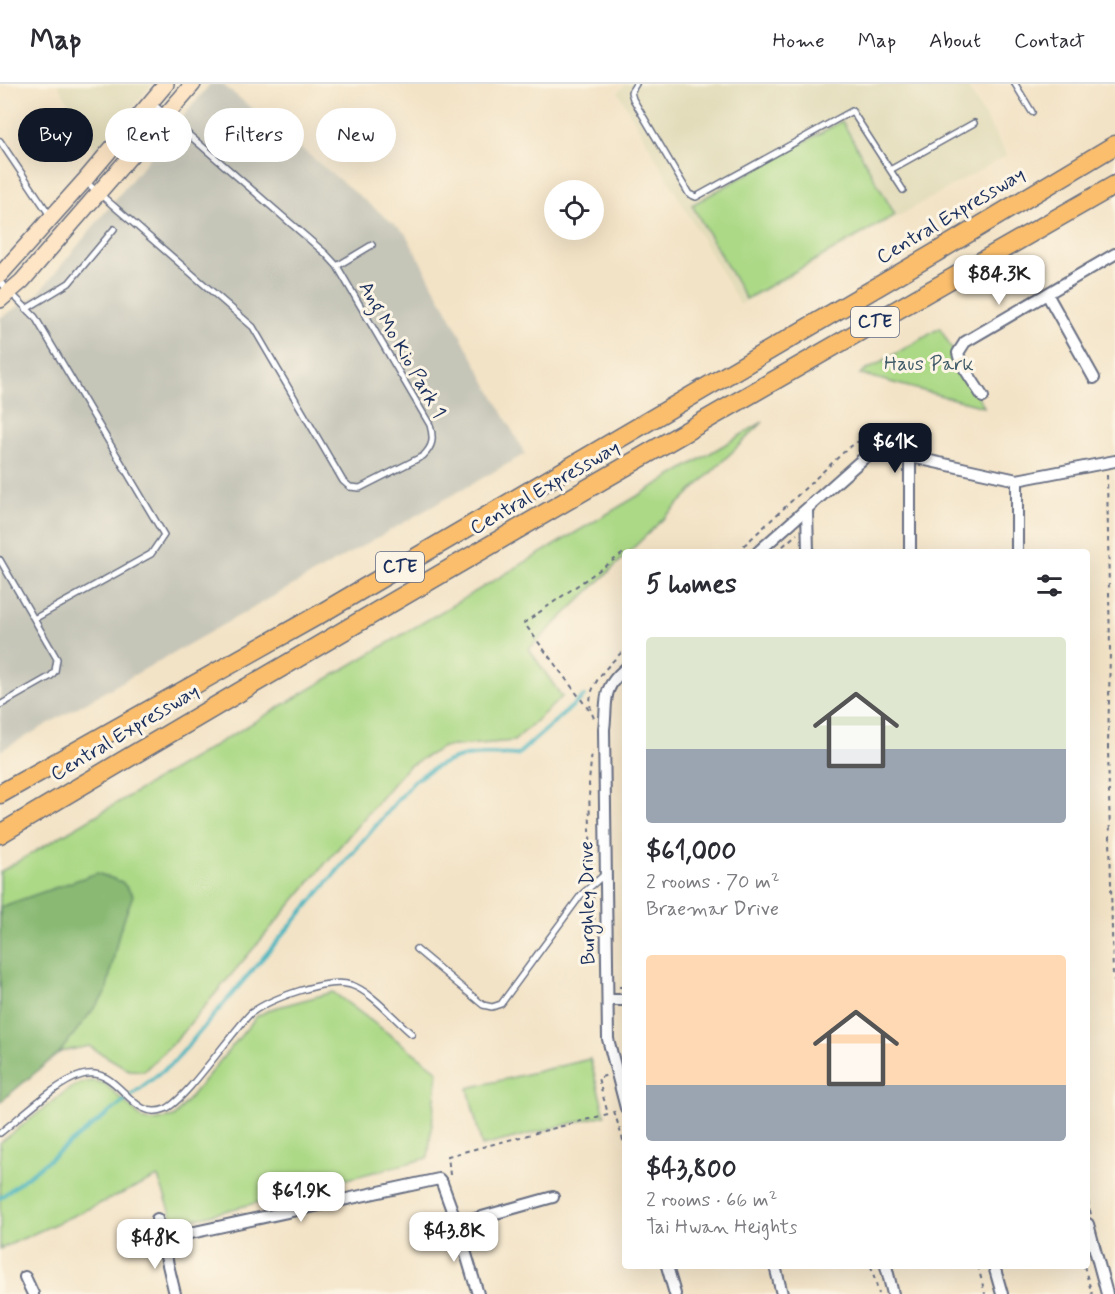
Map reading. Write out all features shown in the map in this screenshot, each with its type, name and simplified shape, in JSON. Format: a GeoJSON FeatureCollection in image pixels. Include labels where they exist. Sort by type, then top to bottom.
{"type":"FeatureCollection","features":[{"type":"Feature","properties":{"kind":"highway","name":"Central Expressway"},"geometry":{"type":"LineString","coordinates":[[0,794],[320,614],[1115,145]]}},
{"type":"Feature","properties":{"kind":"highway","name":"Central Expressway"},"geometry":{"type":"LineString","coordinates":[[0,834],[231,696],[760,388],[1115,185]]}},
{"type":"Feature","properties":{"kind":"main road"},"geometry":{"type":"LineString","coordinates":[[0,275],[52,218],[166,84]]}},
{"type":"Feature","properties":{"kind":"main road"},"geometry":{"type":"LineString","coordinates":[[172,108],[193,84]]}},
{"type":"Feature","properties":{"kind":"main road"},"geometry":{"type":"LineString","coordinates":[[3,291],[22,281],[126,162]]}},
{"type":"Feature","properties":{"kind":"street"},"geometry":{"type":"LineString","coordinates":[[983,397],[961,363],[958,353],[965,342],[1115,254]]}},
{"type":"Feature","properties":{"kind":"street"},"geometry":{"type":"LineString","coordinates":[[1047,294],[1094,378]]}},
{"type":"Feature","properties":{"kind":"street"},"geometry":{"type":"LineString","coordinates":[[762,549],[871,453],[880,451],[910,455],[1017,480],[1111,463]]}},
{"type":"Feature","properties":{"kind":"street"},"geometry":{"type":"LineString","coordinates":[[910,455],[908,495],[910,549]]}},
{"type":"Feature","properties":{"kind":"street"},"geometry":{"type":"LineString","coordinates":[[1017,480],[1017,549]]}},
{"type":"Feature","properties":{"kind":"street"},"geometry":{"type":"LineString","coordinates":[[807,510],[808,549]]}},
{"type":"Feature","properties":{"kind":"street","name":"Burghley Drive"},"geometry":{"type":"LineString","coordinates":[[622,672],[610,685],[605,696],[608,1040],[622,1095]]}},
{"type":"Feature","properties":{"kind":"street"},"geometry":{"type":"LineString","coordinates":[[608,1000],[622,1000]]}},
{"type":"Feature","properties":{"kind":"street"},"geometry":{"type":"LineString","coordinates":[[163,1239],[439,1179],[457,1224],[478,1294]]}},
{"type":"Feature","properties":{"kind":"street"},"geometry":{"type":"LineString","coordinates":[[457,1224],[553,1197]]}},
{"type":"Feature","properties":{"kind":"street"},"geometry":{"type":"LineString","coordinates":[[157,1219],[175,1294]]}},
{"type":"Feature","properties":{"kind":"street"},"geometry":{"type":"LineString","coordinates":[[1090,1231],[1107,1294]]}},
{"type":"Feature","properties":{"kind":"street"},"geometry":{"type":"LineString","coordinates":[[668,1269],[675,1294]]}},
{"type":"Feature","properties":{"kind":"street"},"geometry":{"type":"LineString","coordinates":[[776,1269],[782,1294]]}},
{"type":"Feature","properties":{"kind":"street"},"geometry":{"type":"LineString","coordinates":[[887,1269],[893,1294]]}},
{"type":"Feature","properties":{"kind":"street"},"geometry":{"type":"LineString","coordinates":[[995,1269],[1002,1294]]}},
{"type":"Feature","properties":{"kind":"street"},"geometry":{"type":"LineString","coordinates":[[25,1277],[33,1294]]}},
{"type":"Feature","properties":{"kind":"lane"},"geometry":{"type":"LineString","coordinates":[[636,84],[631,92],[633,99],[689,194],[696,197],[852,111],[903,190]]}},
{"type":"Feature","properties":{"kind":"lane"},"geometry":{"type":"LineString","coordinates":[[1015,84],[1032,112]]}},
{"type":"Feature","properties":{"kind":"lane","name":"Ang Mo Kio Park 1"},"geometry":{"type":"LineString","coordinates":[[151,102],[158,108]]}},
{"type":"Feature","properties":{"kind":"lane"},"geometry":{"type":"LineString","coordinates":[[890,170],[974,123]]}},
{"type":"Feature","properties":{"kind":"lane","name":"Ang Mo Kio Park 1"},"geometry":{"type":"LineString","coordinates":[[84,181],[252,327],[343,481],[350,487],[360,488],[423,456],[431,448],[433,437],[430,425],[337,267],[326,254],[192,138]]}},
{"type":"Feature","properties":{"kind":"lane"},"geometry":{"type":"LineString","coordinates":[[0,141],[52,218]]}},
{"type":"Feature","properties":{"kind":"lane"},"geometry":{"type":"LineString","coordinates":[[26,309],[69,283],[114,229]]}},
{"type":"Feature","properties":{"kind":"lane"},"geometry":{"type":"LineString","coordinates":[[337,267],[372,245]]}},
{"type":"Feature","properties":{"kind":"lane"},"geometry":{"type":"LineString","coordinates":[[3,291],[35,317],[164,535],[151,554],[34,619]]}},
{"type":"Feature","properties":{"kind":"lane"},"geometry":{"type":"LineString","coordinates":[[0,560],[57,659],[55,671],[51,676],[0,705]]}},
{"type":"Feature","properties":{"kind":"lane"},"geometry":{"type":"LineString","coordinates":[[416,949],[483,1005],[492,1007],[501,1004],[581,895],[605,874]]}},
{"type":"Feature","properties":{"kind":"lane"},"geometry":{"type":"LineString","coordinates":[[0,1133],[55,1090],[83,1074],[93,1073],[105,1076],[115,1082],[142,1109],[152,1112],[172,1105],[251,1013],[264,1004],[288,994],[330,984],[352,985],[366,993],[412,1034]]}},
{"type":"Feature","properties":{"kind":"path"},"geometry":{"type":"LineString","coordinates":[[1111,463],[1108,747],[1115,983]]}},
{"type":"Feature","properties":{"kind":"path"},"geometry":{"type":"LineString","coordinates":[[780,549],[807,526]]}},
{"type":"Feature","properties":{"kind":"path"},"geometry":{"type":"LineString","coordinates":[[585,703],[524,623],[622,554]]}},
{"type":"Feature","properties":{"kind":"path"},"geometry":{"type":"LineString","coordinates":[[616,987],[622,987]]}},
{"type":"Feature","properties":{"kind":"path"},"geometry":{"type":"LineString","coordinates":[[439,1179],[451,1175],[448,1156],[608,1114],[598,1078],[615,1072]]}},
{"type":"Feature","properties":{"kind":"path"},"geometry":{"type":"LineString","coordinates":[[872,1269],[879,1294]]}},
{"type":"Feature","properties":{"kind":"path"},"geometry":{"type":"LineString","coordinates":[[979,1269],[985,1294]]}},
{"type":"Feature","properties":{"kind":"path"},"geometry":{"type":"LineString","coordinates":[[1085,1269],[1092,1294]]}},
{"type":"Feature","properties":{"kind":"shaded area"},"geometry":{"type":"Polygon","coordinates":[[[58,84],[152,84],[132,108],[105,108],[105,140],[96,151],[93,146],[93,108],[72,108],[58,84]]]}},
{"type":"Feature","properties":{"kind":"shaded area"},"geometry":{"type":"Polygon","coordinates":[[[210,84],[222,84],[251,108],[204,108],[204,162],[304,162],[304,151],[405,233],[525,454],[0,751],[0,318],[38,294],[146,162],[192,162],[190,108],[210,84]]]}},
{"type":"Feature","properties":{"kind":"shaded area"},"geometry":{"type":"Polygon","coordinates":[[[626,84],[966,84],[1007,155],[740,305],[618,92],[626,84]]]}},
{"type":"Feature","properties":{"kind":"green space"},"geometry":{"type":"Polygon","coordinates":[[[842,121],[895,215],[746,299],[692,205],[842,121]]]}},
{"type":"Feature","properties":{"kind":"green space","name":"Haus Park"},"geometry":{"type":"Polygon","coordinates":[[[940,328],[984,407],[860,374],[940,328]]]}},
{"type":"Feature","properties":{"kind":"green space"},"geometry":{"type":"Polygon","coordinates":[[[763,422],[632,549],[622,549],[622,559],[529,649],[562,697],[514,741],[443,747],[407,767],[176,1040],[144,1071],[129,1070],[89,1046],[60,1052],[0,1102],[0,872],[763,422]]]}},
{"type":"Feature","properties":{"kind":"green space"},"geometry":{"type":"Polygon","coordinates":[[[97,873],[122,882],[133,895],[119,933],[106,993],[60,1052],[0,1102],[0,907],[97,873]]]}},
{"type":"Feature","properties":{"kind":"green space"},"geometry":{"type":"Polygon","coordinates":[[[333,992],[438,1071],[428,1158],[175,1224],[158,1177],[0,1249],[0,1143],[66,1091],[80,1083],[92,1081],[104,1083],[144,1120],[153,1121],[174,1117],[257,1016],[271,1009],[333,992]]]}},
{"type":"Feature","properties":{"kind":"green space"},"geometry":{"type":"Polygon","coordinates":[[[590,1059],[605,1115],[482,1146],[468,1088],[590,1059]]]}},
{"type":"Feature","properties":{"kind":"waterway"},"geometry":{"type":"LineString","coordinates":[[0,1198],[174,1062],[414,781],[440,765],[462,757],[487,754],[517,755],[584,696]]}}]}
